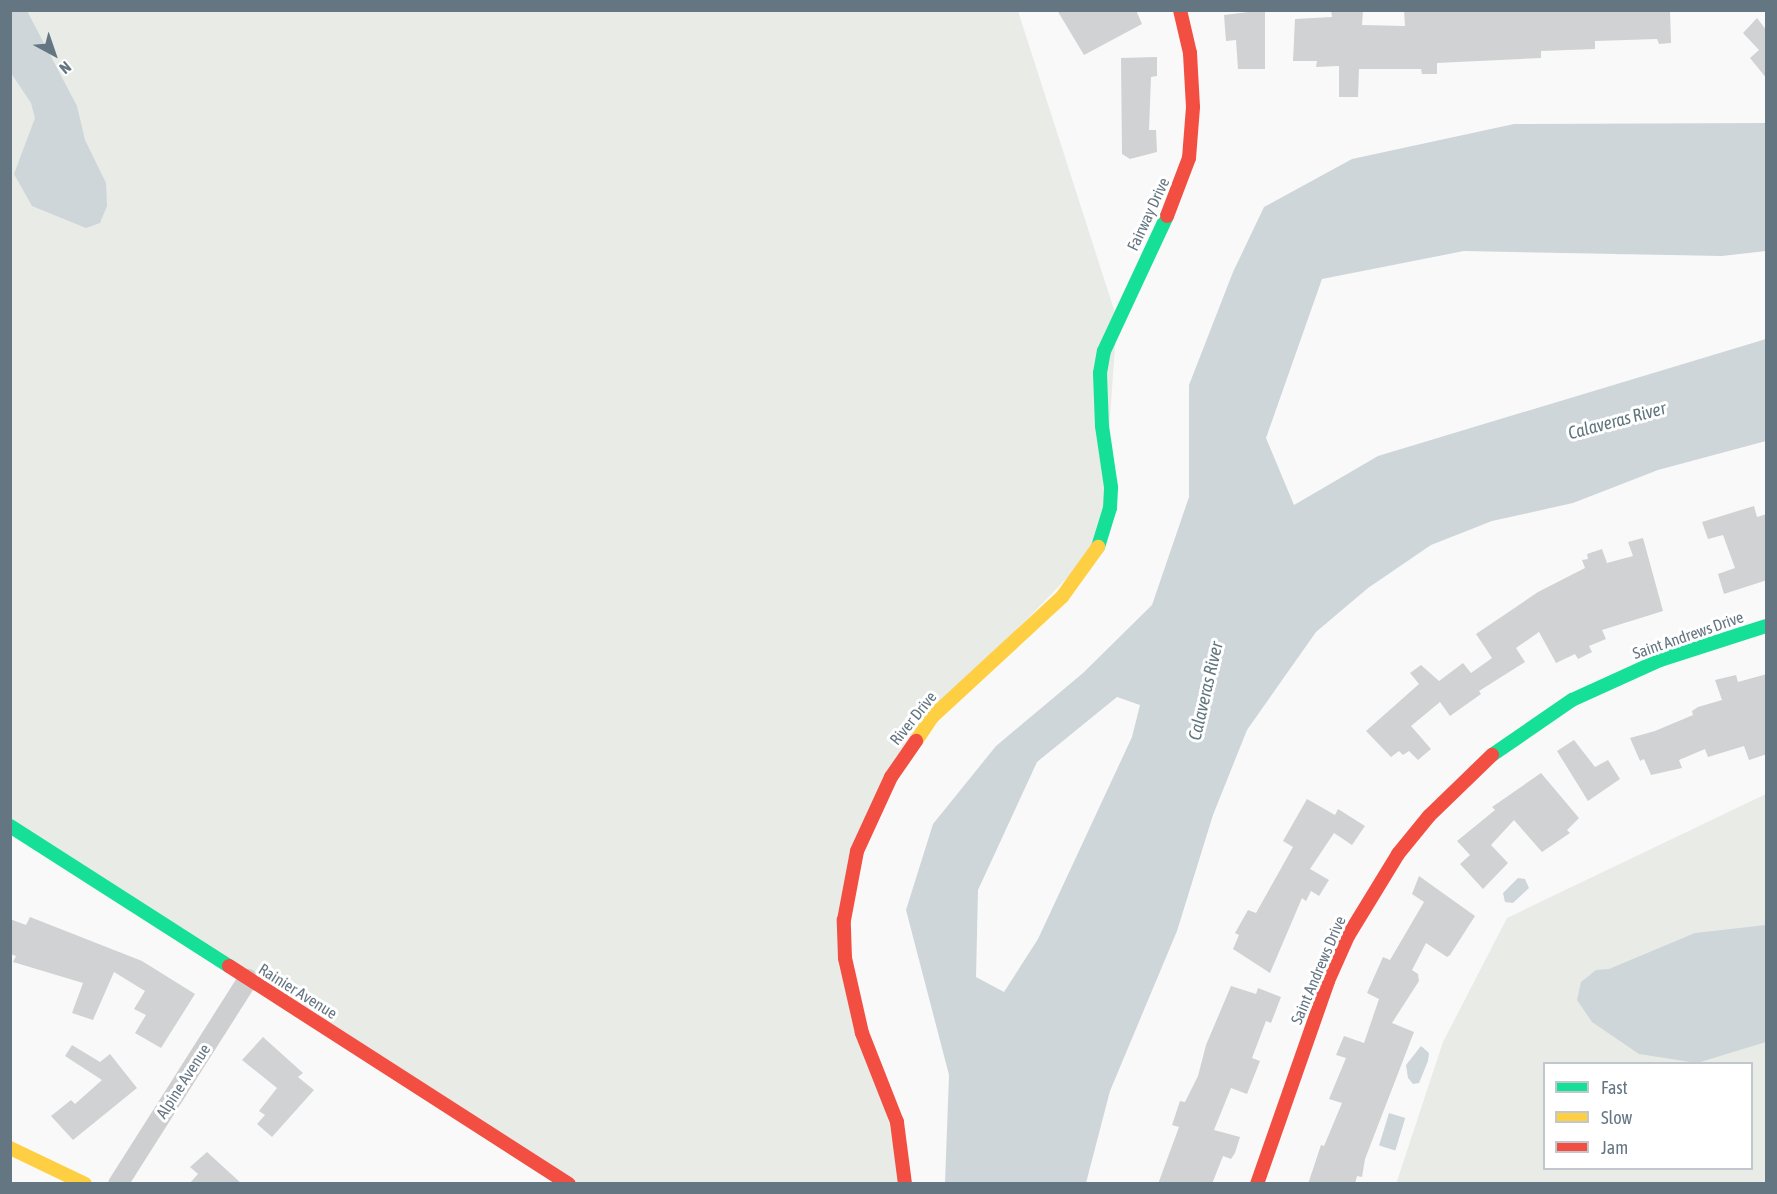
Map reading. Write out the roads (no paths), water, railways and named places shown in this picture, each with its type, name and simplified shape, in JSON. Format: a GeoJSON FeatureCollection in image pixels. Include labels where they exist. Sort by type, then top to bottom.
{"type":"FeatureCollection","features":[{"type":"Feature","properties":{"kind":"street","name":"Fairway Drive"},"geometry":{"type":"LineString","coordinates":[[1117,320],[1177,197],[1189,158],[1193,107],[1190,53],[1180,10]]}},
{"type":"Feature","properties":{"kind":"street","name":"River Drive"},"geometry":{"type":"LineString","coordinates":[[905,1184],[897,1122],[862,1033],[847,969],[844,920],[857,851],[891,777],[932,717],[1062,597],[1101,543],[1111,487],[1102,426],[1100,373],[1117,320]]}},
{"type":"Feature","properties":{"kind":"street","name":"Saint Andrews Drive"},"geometry":{"type":"LineString","coordinates":[[1257,1184],[1328,981],[1348,936],[1393,862],[1429,816],[1499,749],[1572,700],[1660,660],[1767,626]]}},
{"type":"Feature","properties":{"kind":"street","name":"Rainier Avenue"},"geometry":{"type":"LineString","coordinates":[[10,826],[569,1184]]}},
{"type":"Feature","properties":{"kind":"street","name":"Alpine Avenue"},"geometry":{"type":"LineString","coordinates":[[118,1184],[248,979]]}},
{"type":"Feature","properties":{"kind":"street"},"geometry":{"type":"LineString","coordinates":[[10,1148],[85,1184]]}},
{"type":"Feature","properties":{"kind":"water"},"geometry":{"type":"Polygon","coordinates":[[[10,11],[27,11],[77,106],[85,140],[106,183],[107,206],[100,223],[86,228],[32,206],[14,174],[35,118],[31,103],[11,73],[10,11]]]}},
{"type":"Feature","properties":{"kind":"water","name":"Calaveras River"},"geometry":{"type":"Polygon","coordinates":[[[1766,123],[1766,251],[1722,256],[1464,251],[1322,279],[1266,438],[1294,505],[1378,456],[1766,339],[1766,441],[1658,470],[1573,503],[1492,521],[1431,545],[1368,588],[1316,632],[1247,730],[1213,815],[1177,931],[1110,1091],[1086,1183],[945,1183],[949,1075],[906,910],[933,824],[996,746],[1083,673],[1152,605],[1189,497],[1189,385],[1233,272],[1264,207],[1352,159],[1514,124],[1766,123]],[[1117,697],[1037,762],[978,890],[976,977],[1004,992],[1038,939],[1132,737],[1140,705],[1117,697]]]}},
{"type":"Feature","properties":{"kind":"water"},"geometry":{"type":"Polygon","coordinates":[[[1518,878],[1525,879],[1529,888],[1513,903],[1505,902],[1503,893],[1518,878]]]}},
{"type":"Feature","properties":{"kind":"water"},"geometry":{"type":"Polygon","coordinates":[[[1766,925],[1766,1042],[1700,1062],[1691,1062],[1639,1054],[1592,1022],[1577,1000],[1581,982],[1596,970],[1609,969],[1695,933],[1766,925]]]}},
{"type":"Feature","properties":{"kind":"water"},"geometry":{"type":"Polygon","coordinates":[[[1421,1046],[1429,1053],[1428,1061],[1419,1083],[1413,1084],[1408,1078],[1406,1065],[1421,1046]]]}},
{"type":"Feature","properties":{"kind":"water"},"geometry":{"type":"Polygon","coordinates":[[[1389,1113],[1405,1118],[1395,1150],[1379,1146],[1389,1113]]]}}]}
